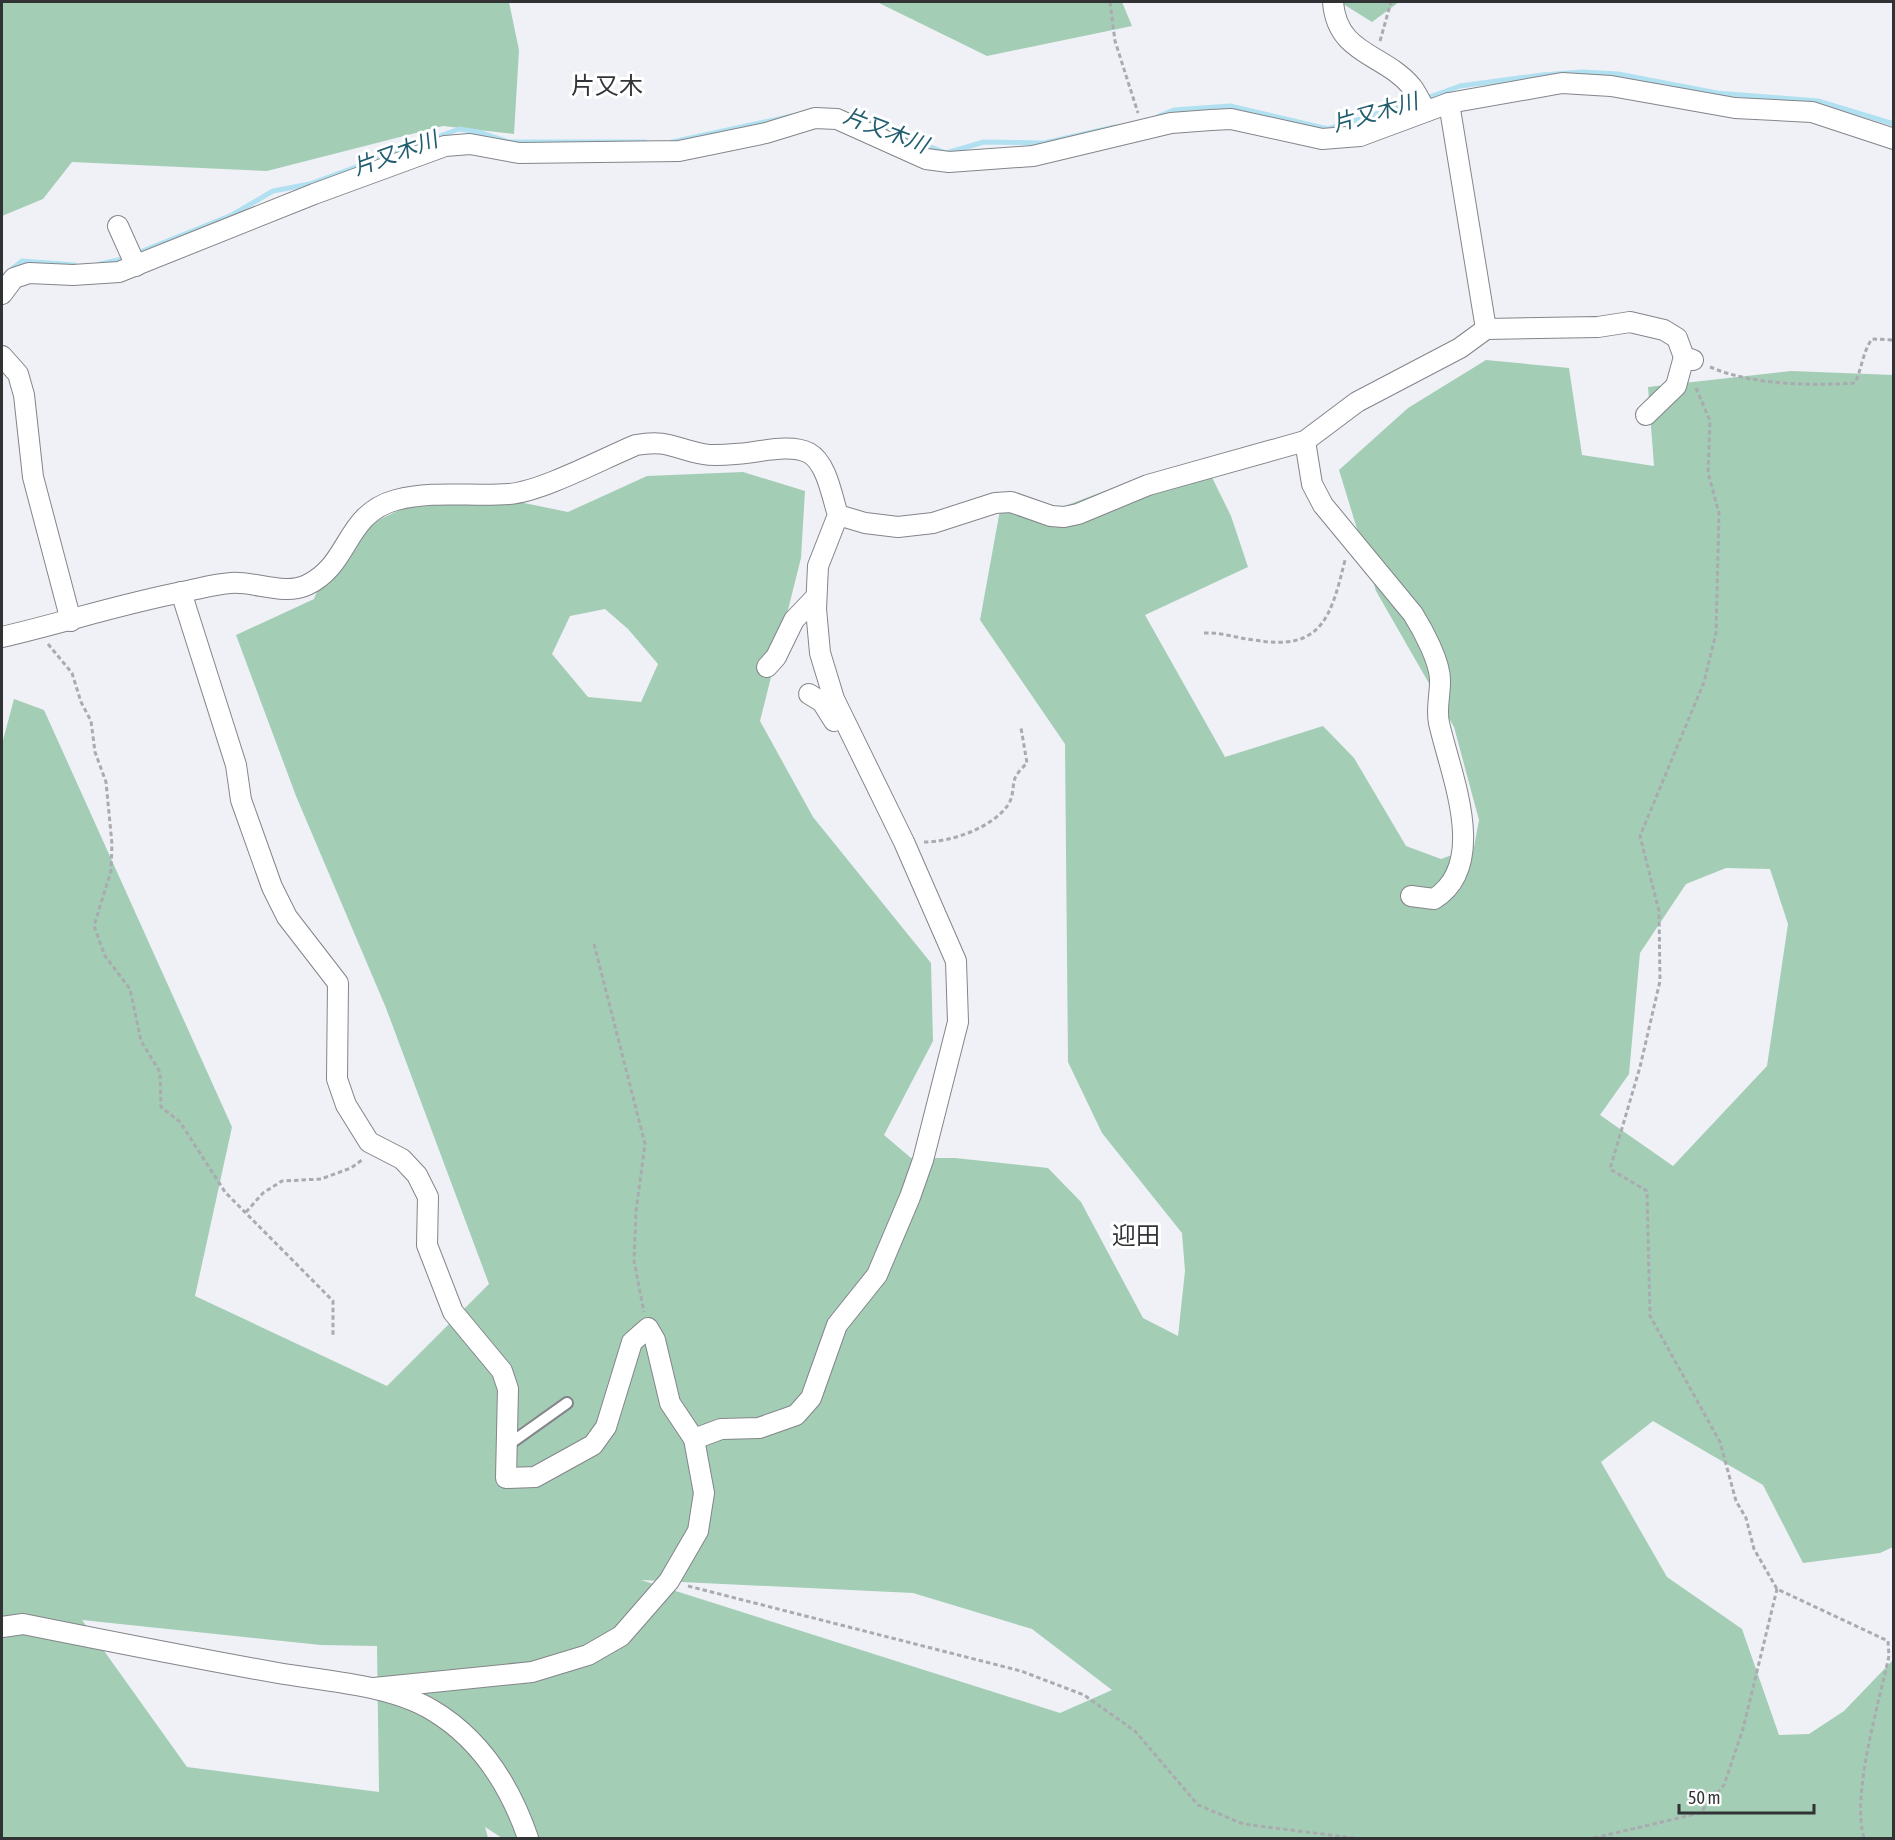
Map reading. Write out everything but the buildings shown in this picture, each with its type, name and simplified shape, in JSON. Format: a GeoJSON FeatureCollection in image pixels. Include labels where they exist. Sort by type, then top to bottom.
{"type":"FeatureCollection","features":[{"type":"Feature","properties":{"kind":"street"},"geometry":{"type":"LineString","coordinates":[[1333,2],[1342,34],[1351,44],[1376,51],[1412,87],[1422,104]]}},
{"type":"Feature","properties":{"kind":"street"},"geometry":{"type":"LineString","coordinates":[[2,294],[14,278],[28,273],[118,272],[132,257],[445,146],[470,144],[519,153],[679,151],[766,133],[815,118],[837,119],[926,159],[949,162],[1033,156],[1171,123],[1211,120],[1230,119],[1322,139],[1351,136],[1422,104],[1449,103],[1562,83],[1611,86],[1735,108],[1812,112],[1893,140]]}},
{"type":"Feature","properties":{"kind":"street"},"geometry":{"type":"LineString","coordinates":[[1449,103],[1486,329]]}},
{"type":"Feature","properties":{"kind":"street"},"geometry":{"type":"LineString","coordinates":[[118,226],[132,257]]}},
{"type":"Feature","properties":{"kind":"street"},"geometry":{"type":"LineString","coordinates":[[838,515],[865,523],[898,527],[933,523],[995,503],[1011,502],[1051,516],[1064,517],[1148,485],[1305,441],[1358,402],[1460,348],[1486,329],[1598,327],[1630,321],[1664,330],[1677,338],[1688,358],[1676,386],[1646,415]]}},
{"type":"Feature","properties":{"kind":"street"},"geometry":{"type":"LineString","coordinates":[[2,356],[18,374],[24,395],[33,477],[71,621]]}},
{"type":"Feature","properties":{"kind":"street"},"geometry":{"type":"LineString","coordinates":[[2,637],[71,621],[140,600],[232,583],[282,589],[305,586],[322,576],[337,560],[352,532],[372,508],[432,493],[494,494],[526,491],[636,445],[653,441],[676,444],[703,454],[736,454],[794,449],[809,453],[820,466],[838,515],[818,566],[816,597],[820,653],[834,699],[904,842],[956,961],[958,1022],[920,1169],[877,1275],[837,1325],[811,1398],[796,1415],[759,1428],[721,1429],[694,1439]]}},
{"type":"Feature","properties":{"kind":"street"},"geometry":{"type":"LineString","coordinates":[[1305,441],[1312,484],[1323,506],[1425,633],[1441,679],[1437,711],[1453,767],[1464,851],[1457,877],[1442,894],[1434,899],[1411,896]]}},
{"type":"Feature","properties":{"kind":"street"},"geometry":{"type":"LineString","coordinates":[[181,592],[236,765],[241,800],[272,887],[287,917],[338,983],[337,1079],[346,1105],[370,1143],[402,1159],[417,1175],[428,1197],[427,1245],[453,1312],[502,1371],[508,1389],[506,1478],[535,1477],[593,1445],[606,1427],[632,1342],[648,1328],[655,1340],[670,1403],[694,1439],[704,1493],[698,1531],[669,1581],[621,1636],[588,1655],[532,1672],[374,1688]]}},
{"type":"Feature","properties":{"kind":"street"},"geometry":{"type":"LineString","coordinates":[[767,667],[776,657],[794,620],[816,597]]}},
{"type":"Feature","properties":{"kind":"street"},"geometry":{"type":"LineString","coordinates":[[809,694],[822,702],[839,728],[855,742]]}},
{"type":"Feature","properties":{"kind":"street"},"geometry":{"type":"LineString","coordinates":[[2,1627],[23,1624],[191,1658],[374,1688],[432,1709],[474,1743],[500,1777],[520,1814],[528,1839]]}},
{"type":"Feature","properties":{"kind":"lane"},"geometry":{"type":"LineString","coordinates":[[508,1445],[567,1403]]}},
{"type":"Feature","properties":{"kind":"path"},"geometry":{"type":"LineString","coordinates":[[1110,2],[1115,41],[1137,110]]}},
{"type":"Feature","properties":{"kind":"path"},"geometry":{"type":"LineString","coordinates":[[1376,51],[1391,2]]}},
{"type":"Feature","properties":{"kind":"path"},"geometry":{"type":"LineString","coordinates":[[1688,358],[1725,374],[1767,380],[1855,382],[1862,368],[1866,346],[1872,339],[1893,340]]}},
{"type":"Feature","properties":{"kind":"path"},"geometry":{"type":"LineString","coordinates":[[1688,358],[1695,386],[1710,420],[1708,473],[1719,513],[1716,633],[1704,682],[1640,836],[1659,911],[1660,981],[1640,1067],[1610,1169],[1647,1191],[1650,1316],[1720,1442],[1736,1501],[1746,1518],[1754,1549],[1777,1589],[1888,1641],[1889,1656],[1863,1782],[1860,1824],[1864,1839]]}},
{"type":"Feature","properties":{"kind":"path"},"geometry":{"type":"LineString","coordinates":[[1204,633],[1217,632],[1272,643],[1294,643],[1315,630],[1329,614],[1350,537]]}},
{"type":"Feature","properties":{"kind":"path"},"geometry":{"type":"LineString","coordinates":[[36,628],[72,673],[81,702],[91,721],[95,752],[106,782],[112,862],[107,888],[94,926],[105,956],[130,989],[141,1041],[160,1072],[161,1107],[180,1122],[225,1192],[333,1301],[333,1335]]}},
{"type":"Feature","properties":{"kind":"path"},"geometry":{"type":"LineString","coordinates":[[904,842],[936,842],[957,838],[993,818],[1007,806],[1013,796],[1016,777],[1027,763],[1021,728]]}},
{"type":"Feature","properties":{"kind":"path"},"geometry":{"type":"LineString","coordinates":[[594,944],[645,1144],[636,1211],[634,1261],[648,1328]]}},
{"type":"Feature","properties":{"kind":"path"},"geometry":{"type":"LineString","coordinates":[[246,1212],[263,1193],[282,1181],[321,1179],[351,1168],[362,1159],[370,1143]]}},
{"type":"Feature","properties":{"kind":"path"},"geometry":{"type":"LineString","coordinates":[[669,1581],[1021,1671],[1084,1695],[1135,1731],[1198,1805],[1243,1824],[1354,1839]]}},
{"type":"Feature","properties":{"kind":"path"},"geometry":{"type":"LineString","coordinates":[[1594,1839],[1700,1812],[1725,1785],[1743,1729],[1777,1589]]}},
{"type":"Feature","properties":{"kind":"green space"},"geometry":{"type":"Polygon","coordinates":[[[2,2],[509,2],[519,50],[514,134],[443,126],[267,171],[72,162],[43,199],[2,216],[2,2]]]}},
{"type":"Feature","properties":{"kind":"green space"},"geometry":{"type":"Polygon","coordinates":[[[877,2],[1122,2],[1132,26],[987,56],[877,2]]]}},
{"type":"Feature","properties":{"kind":"green space"},"geometry":{"type":"Polygon","coordinates":[[[1340,2],[1399,2],[1372,22],[1340,2]]]}},
{"type":"Feature","properties":{"kind":"green space"},"geometry":{"type":"Polygon","coordinates":[[[1486,360],[1569,368],[1582,455],[1654,466],[1648,387],[1791,371],[1893,375],[1893,1547],[1880,1553],[1803,1563],[1763,1485],[1653,1421],[1601,1462],[1667,1577],[1742,1629],[1779,1735],[1809,1734],[1844,1711],[1893,1660],[1893,1838],[502,1838],[485,1827],[488,1838],[2,1838],[2,744],[14,699],[44,710],[232,1127],[195,1296],[387,1386],[489,1284],[386,1008],[296,796],[236,635],[314,599],[337,540],[410,505],[524,503],[568,512],[647,476],[743,472],[805,491],[801,558],[760,721],[813,817],[931,963],[933,1041],[884,1135],[911,1158],[955,1158],[1048,1168],[1081,1202],[1143,1318],[1178,1336],[1185,1271],[1182,1233],[1102,1133],[1068,1062],[1065,744],[980,620],[1000,510],[1036,517],[1144,476],[1203,459],[1231,516],[1248,567],[1145,615],[1225,757],[1323,726],[1354,758],[1406,846],[1441,859],[1474,847],[1479,820],[1454,727],[1376,591],[1339,470],[1408,408],[1486,360]],[[605,609],[570,616],[552,654],[588,697],[641,702],[658,664],[628,629],[605,609]],[[1726,868],[1686,884],[1640,953],[1629,1074],[1600,1115],[1673,1166],[1767,1066],[1788,924],[1770,869],[1726,868]],[[641,1580],[1060,1713],[1112,1690],[1032,1629],[913,1593],[641,1580]],[[82,1620],[187,1767],[379,1792],[377,1646],[321,1645],[82,1620]]]}},
{"type":"Feature","properties":{"kind":"waterway","name":"片又木川"},"geometry":{"type":"LineString","coordinates":[[1424,99],[1460,86],[1582,72],[1618,74],[1717,93],[1818,101],[1894,124]]}},
{"type":"Feature","properties":{"kind":"waterway","name":"片又木川"},"geometry":{"type":"LineString","coordinates":[[1159,116],[1174,110],[1230,106],[1328,129],[1415,102]]}},
{"type":"Feature","properties":{"kind":"waterway","name":"片又木川"},"geometry":{"type":"LineString","coordinates":[[672,142],[792,116]]}},
{"type":"Feature","properties":{"kind":"waterway","name":"片又木川"},"geometry":{"type":"LineString","coordinates":[[853,116],[946,153],[984,142],[1044,143],[1115,127]]}},
{"type":"Feature","properties":{"kind":"waterway","name":"片又木川"},"geometry":{"type":"LineString","coordinates":[[100,264],[123,259],[232,215],[273,191],[310,184],[459,129],[478,132],[509,142],[645,142]]}},
{"type":"Feature","properties":{"kind":"waterway","name":"片又木川"},"geometry":{"type":"LineString","coordinates":[[2,277],[22,261],[75,265]]}},
{"type":"Feature","properties":{"kind":"district","name":"片又木"},"geometry":{"type":"Point","coordinates":[607,85]}},
{"type":"Feature","properties":{"kind":"district","name":"迎田"},"geometry":{"type":"Point","coordinates":[1136,1235]}}]}
